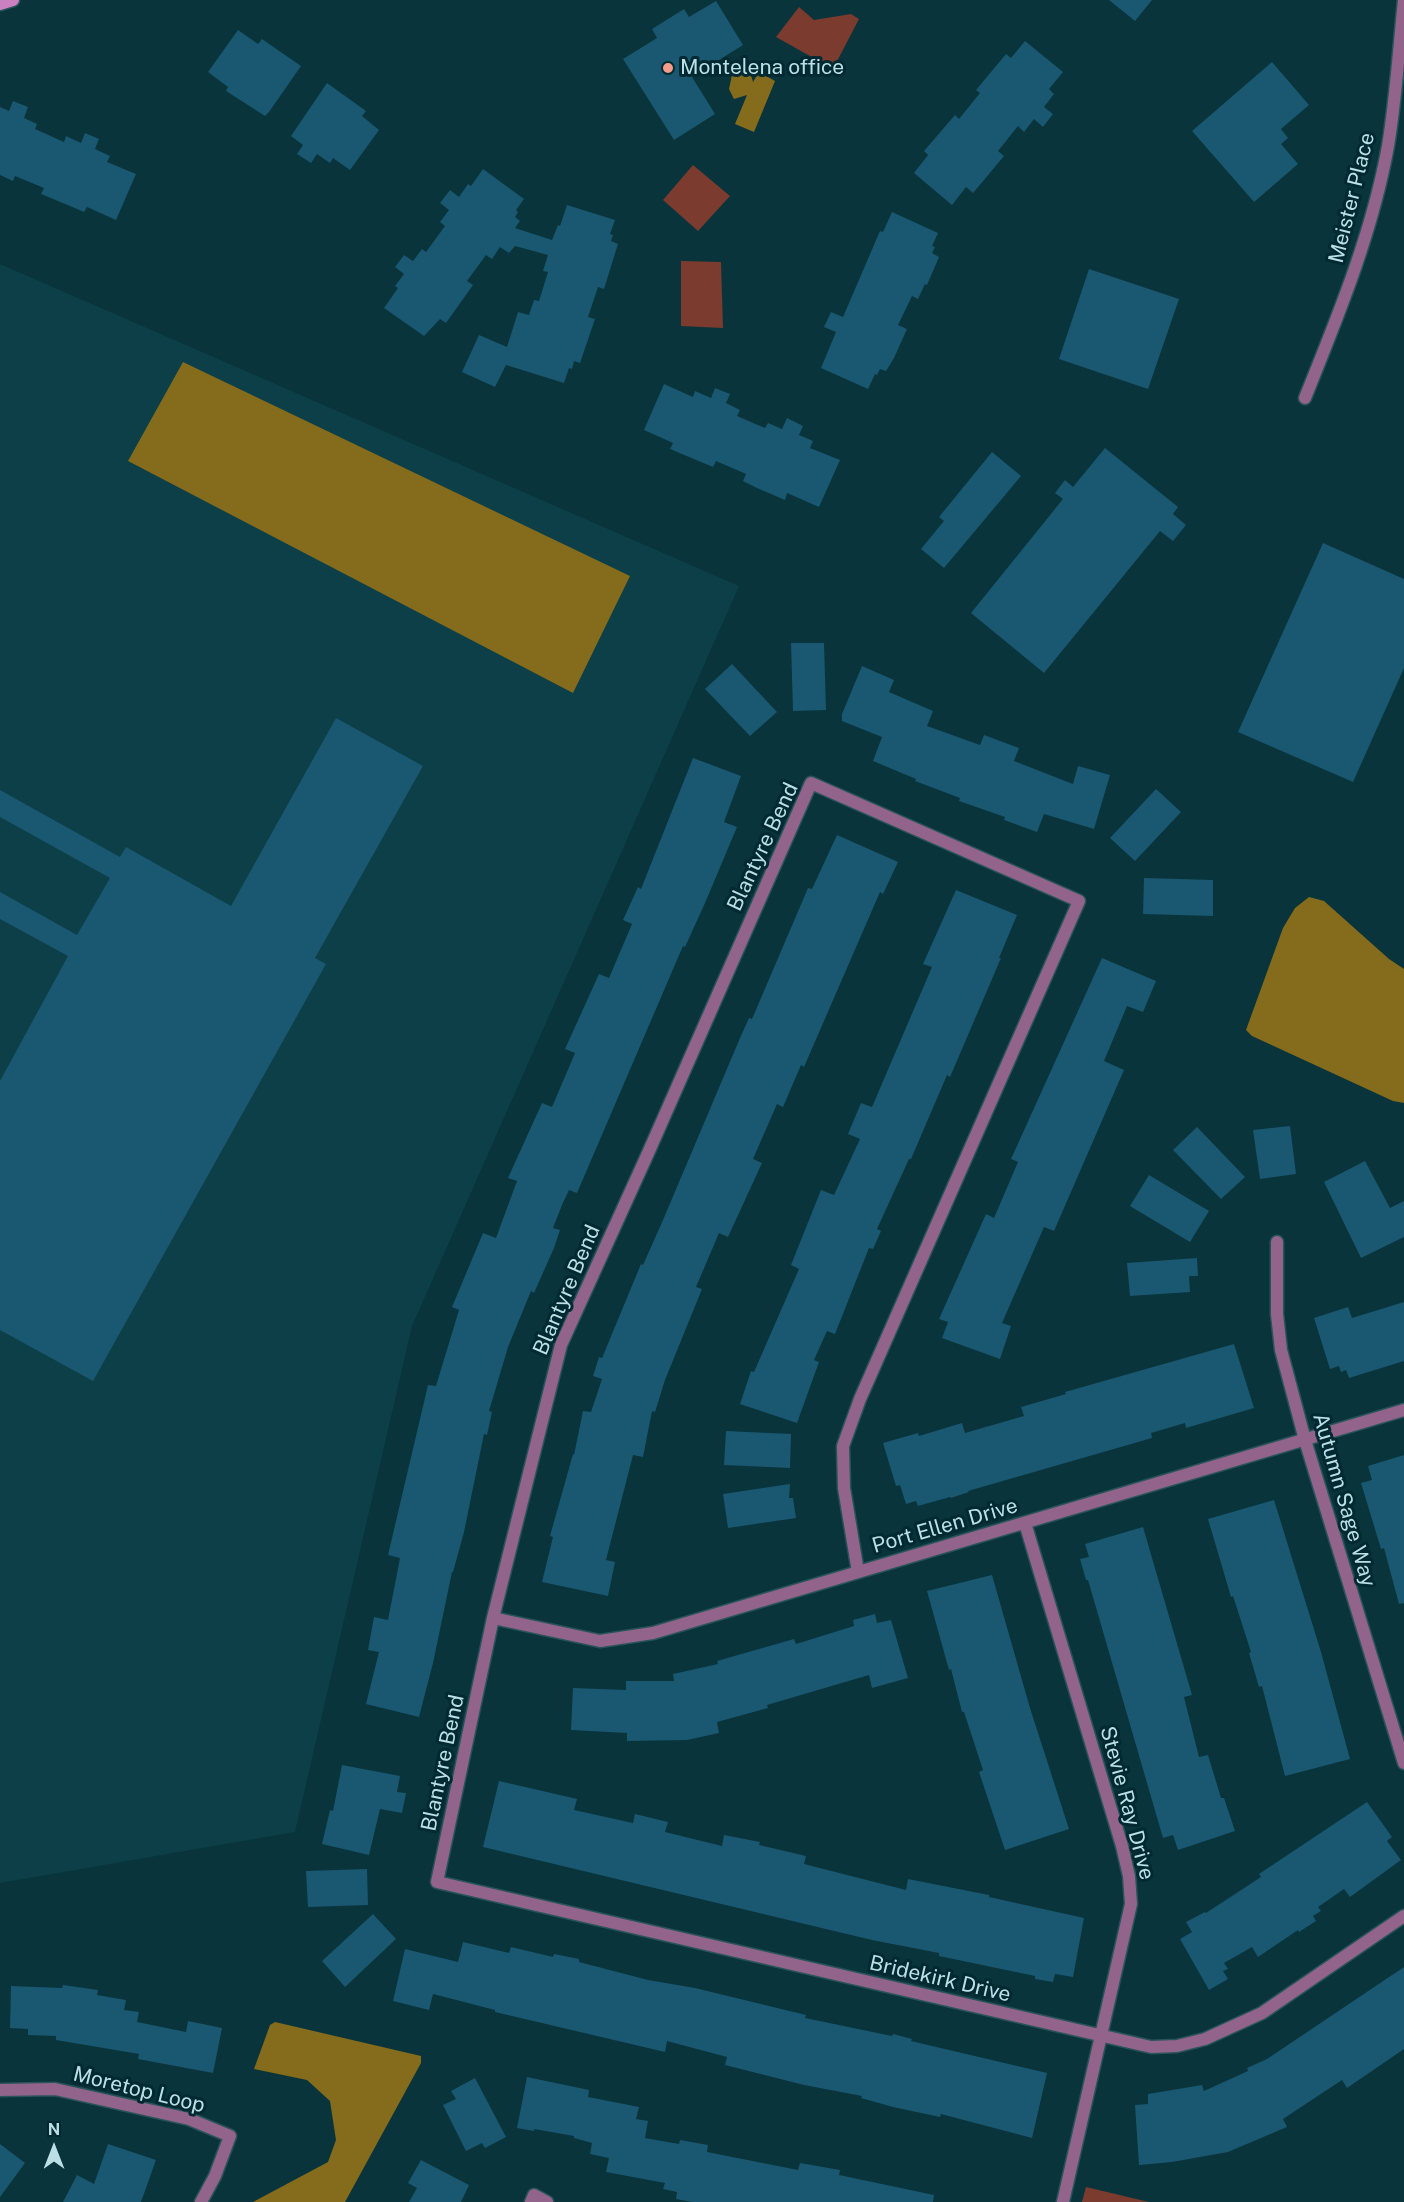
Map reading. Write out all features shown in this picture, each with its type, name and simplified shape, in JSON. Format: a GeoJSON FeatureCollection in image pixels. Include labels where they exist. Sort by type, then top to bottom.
{"type":"FeatureCollection","features":[{"type":"Feature","properties":{"kind":"main road"},"geometry":{"type":"LineString","coordinates":[[0,4],[13,0]]}},
{"type":"Feature","properties":{"kind":"street","name":"Meister Place"},"geometry":{"type":"LineString","coordinates":[[1305,398],[1345,298],[1375,204],[1391,122],[1404,0]]}},
{"type":"Feature","properties":{"kind":"street","name":"Blantyre Bend"},"geometry":{"type":"LineString","coordinates":[[437,1882],[493,1618],[561,1345],[811,783],[1078,901],[860,1399],[843,1446],[844,1488],[858,1572]]}},
{"type":"Feature","properties":{"kind":"street","name":"Autumn Sage Way"},"geometry":{"type":"LineString","coordinates":[[1278,1242],[1278,1314],[1281,1350],[1305,1440],[1404,1763]]}},
{"type":"Feature","properties":{"kind":"street","name":"Port Ellen Drive"},"geometry":{"type":"LineString","coordinates":[[493,1618],[600,1641],[653,1632],[1404,1410]]}},
{"type":"Feature","properties":{"kind":"street","name":"Stevie Ray Drive"},"geometry":{"type":"LineString","coordinates":[[1025,1523],[1122,1846],[1129,1876],[1131,1904],[1063,2202]]}},
{"type":"Feature","properties":{"kind":"street","name":"Bridekirk Drive"},"geometry":{"type":"LineString","coordinates":[[437,1882],[1151,2047],[1177,2046],[1205,2039],[1262,2013],[1404,1916]]}},
{"type":"Feature","properties":{"kind":"street","name":"Moretop Loop"},"geometry":{"type":"LineString","coordinates":[[0,2090],[55,2089],[189,2119],[230,2136],[215,2176],[201,2202]]}},
{"type":"Feature","properties":{"kind":"street"},"geometry":{"type":"LineString","coordinates":[[532,2198],[547,2202]]}},
{"type":"Feature","properties":{"kind":"shaded area"},"geometry":{"type":"Polygon","coordinates":[[[799,7],[814,20],[851,14],[859,19],[833,69],[776,37],[799,7]]]}},
{"type":"Feature","properties":{"kind":"shaded area"},"geometry":{"type":"Polygon","coordinates":[[[749,68],[753,82],[759,72],[775,81],[754,132],[735,124],[747,95],[734,99],[729,89],[732,75],[749,68]]]}},
{"type":"Feature","properties":{"kind":"shaded area"},"geometry":{"type":"Polygon","coordinates":[[[693,165],[730,196],[698,231],[663,200],[693,165]]]}},
{"type":"Feature","properties":{"kind":"shaded area"},"geometry":{"type":"Polygon","coordinates":[[[681,261],[721,262],[723,328],[681,326],[681,261]]]}},
{"type":"Feature","properties":{"kind":"shaded area"},"geometry":{"type":"Polygon","coordinates":[[[0,264],[739,586],[412,1326],[295,1832],[0,1883],[0,264]]]}},
{"type":"Feature","properties":{"kind":"shaded area"},"geometry":{"type":"Polygon","coordinates":[[[183,362],[630,576],[573,693],[128,461],[183,362]]]}},
{"type":"Feature","properties":{"kind":"shaded area"},"geometry":{"type":"Polygon","coordinates":[[[1309,897],[1324,901],[1389,959],[1404,969],[1404,1103],[1393,1101],[1252,1036],[1246,1030],[1283,928],[1295,908],[1309,897]]]}},
{"type":"Feature","properties":{"kind":"shaded area"},"geometry":{"type":"Polygon","coordinates":[[[275,2022],[421,2056],[421,2063],[345,2202],[253,2202],[328,2162],[336,2140],[330,2101],[307,2080],[254,2069],[270,2025],[275,2022]]]}},
{"type":"Feature","properties":{"kind":"shaded area"},"geometry":{"type":"Polygon","coordinates":[[[1086,2187],[1149,2202],[1082,2202],[1086,2187]]]}},
{"type":"Feature","properties":{"kind":"building"},"geometry":{"type":"Polygon","coordinates":[[[1109,0],[1152,0],[1135,21],[1109,0]]]}},
{"type":"Feature","properties":{"kind":"building","name":"Montelena office"},"geometry":{"type":"Polygon","coordinates":[[[716,1],[743,45],[692,77],[715,114],[674,140],[623,59],[657,38],[652,29],[684,9],[689,17],[716,1]]]}},
{"type":"Feature","properties":{"kind":"building"},"geometry":{"type":"Polygon","coordinates":[[[238,30],[258,44],[262,39],[301,66],[265,116],[226,91],[228,87],[208,72],[238,30]]]}},
{"type":"Feature","properties":{"kind":"building"},"geometry":{"type":"Polygon","coordinates":[[[1025,41],[1063,72],[1049,89],[1054,94],[1044,107],[1053,114],[1043,127],[1034,119],[1024,132],[1018,126],[998,151],[1004,156],[984,180],[973,193],[966,187],[952,205],[914,173],[928,155],[924,151],[955,115],[959,119],[980,93],[976,90],[1006,54],[1011,58],[1025,41]]]}},
{"type":"Feature","properties":{"kind":"building"},"geometry":{"type":"Polygon","coordinates":[[[1272,62],[1309,105],[1281,129],[1288,138],[1281,144],[1298,164],[1254,202],[1192,131],[1272,62]]]}},
{"type":"Feature","properties":{"kind":"building"},"geometry":{"type":"Polygon","coordinates":[[[327,83],[366,111],[362,116],[379,130],[350,170],[333,158],[330,163],[317,154],[311,163],[297,154],[303,145],[291,136],[327,83]]]}},
{"type":"Feature","properties":{"kind":"building"},"geometry":{"type":"Polygon","coordinates":[[[13,101],[28,107],[24,118],[37,124],[35,129],[64,142],[66,136],[81,143],[85,133],[99,139],[95,149],[110,156],[107,162],[136,174],[116,220],[87,207],[84,212],[41,194],[44,188],[15,176],[13,181],[0,175],[0,107],[9,111],[13,101]]]}},
{"type":"Feature","properties":{"kind":"building"},"geometry":{"type":"Polygon","coordinates":[[[483,169],[524,199],[516,210],[518,212],[515,217],[520,221],[515,228],[552,240],[558,225],[560,226],[567,205],[615,220],[610,234],[613,235],[611,241],[618,244],[604,289],[598,287],[588,317],[595,319],[580,363],[574,361],[564,383],[506,365],[495,387],[462,372],[479,335],[507,347],[518,312],[529,315],[534,300],[539,301],[548,272],[543,271],[548,255],[515,246],[509,253],[500,247],[492,259],[486,255],[467,281],[473,285],[446,323],[440,319],[424,336],[384,308],[398,288],[395,286],[404,274],[395,267],[404,255],[413,261],[422,249],[426,252],[445,226],[440,222],[449,210],[440,203],[450,190],[459,197],[468,184],[471,186],[483,169]]]}},
{"type":"Feature","properties":{"kind":"building"},"geometry":{"type":"Polygon","coordinates":[[[892,212],[938,233],[932,246],[935,247],[932,253],[939,257],[927,285],[925,284],[918,299],[912,296],[898,325],[907,329],[894,358],[886,371],[880,369],[877,375],[875,374],[868,389],[821,368],[836,332],[824,327],[831,312],[843,317],[880,231],[883,232],[892,212]]]}},
{"type":"Feature","properties":{"kind":"building"},"geometry":{"type":"Polygon","coordinates":[[[1089,269],[1179,299],[1148,389],[1059,359],[1089,269]]]}},
{"type":"Feature","properties":{"kind":"building"},"geometry":{"type":"Polygon","coordinates":[[[664,384],[693,397],[695,391],[711,398],[715,388],[730,394],[726,403],[740,410],[737,416],[765,428],[768,423],[782,429],[787,418],[803,426],[799,435],[813,441],[810,448],[840,460],[819,507],[787,493],[785,500],[757,488],[743,481],[746,474],[716,461],[713,467],[670,449],[673,443],[644,430],[664,384]]]}},
{"type":"Feature","properties":{"kind":"building"},"geometry":{"type":"Polygon","coordinates":[[[1105,448],[1178,507],[1173,514],[1186,525],[1173,541],[1160,531],[1044,673],[971,613],[1063,499],[1055,493],[1065,480],[1073,487],[1105,448]]]}},
{"type":"Feature","properties":{"kind":"building"},"geometry":{"type":"Polygon","coordinates":[[[992,452],[1021,476],[944,568],[921,549],[944,521],[939,517],[992,452]]]}},
{"type":"Feature","properties":{"kind":"building"},"geometry":{"type":"Polygon","coordinates":[[[1323,543],[1404,579],[1404,668],[1353,782],[1238,732],[1323,543]]]}},
{"type":"Feature","properties":{"kind":"building"},"geometry":{"type":"Polygon","coordinates":[[[791,643],[824,643],[826,710],[793,711],[791,643]]]}},
{"type":"Feature","properties":{"kind":"building"},"geometry":{"type":"Polygon","coordinates":[[[732,664],[777,712],[750,736],[705,689],[732,664]]]}},
{"type":"Feature","properties":{"kind":"building"},"geometry":{"type":"Polygon","coordinates":[[[862,666],[894,680],[889,692],[933,711],[927,726],[980,745],[984,735],[1019,748],[1014,761],[1073,784],[1078,766],[1110,775],[1094,829],[1044,814],[1037,832],[1004,820],[1005,817],[959,801],[960,798],[915,781],[916,779],[873,761],[882,737],[842,721],[842,714],[862,666]]]}},
{"type":"Feature","properties":{"kind":"building"},"geometry":{"type":"Polygon","coordinates":[[[336,718],[423,766],[315,958],[326,964],[93,1381],[0,1330],[0,1081],[68,956],[0,919],[0,892],[77,935],[110,878],[0,817],[0,790],[120,857],[126,847],[231,906],[336,718]]]}},
{"type":"Feature","properties":{"kind":"building"},"geometry":{"type":"Polygon","coordinates":[[[693,758],[741,776],[724,822],[737,827],[705,903],[685,947],[683,946],[577,1193],[569,1190],[562,1205],[553,1228],[560,1230],[554,1248],[534,1293],[531,1291],[508,1347],[489,1411],[492,1412],[487,1435],[484,1434],[464,1532],[452,1572],[419,1717],[366,1704],[379,1652],[368,1650],[374,1617],[388,1620],[400,1558],[388,1555],[428,1385],[436,1386],[459,1310],[452,1307],[483,1233],[496,1238],[517,1181],[508,1178],[542,1103],[552,1107],[575,1053],[565,1049],[599,974],[609,978],[632,924],[623,920],[638,887],[641,889],[693,758]]]}},
{"type":"Feature","properties":{"kind":"building"},"geometry":{"type":"Polygon","coordinates":[[[1156,789],[1181,812],[1135,861],[1110,838],[1156,789]]]}},
{"type":"Feature","properties":{"kind":"building"},"geometry":{"type":"Polygon","coordinates":[[[837,835],[898,862],[883,894],[880,892],[804,1067],[801,1065],[783,1107],[777,1104],[753,1159],[762,1163],[728,1237],[719,1233],[696,1287],[702,1289],[665,1380],[655,1412],[652,1411],[643,1457],[633,1455],[606,1560],[615,1562],[608,1596],[542,1582],[553,1537],[550,1536],[574,1455],[583,1411],[591,1412],[602,1379],[593,1376],[599,1357],[602,1358],[740,1038],[749,1018],[752,1019],[808,888],[812,889],[837,835]]]}},
{"type":"Feature","properties":{"kind":"building"},"geometry":{"type":"Polygon","coordinates":[[[1144,878],[1213,880],[1213,916],[1143,914],[1144,878]]]}},
{"type":"Feature","properties":{"kind":"building"},"geometry":{"type":"Polygon","coordinates":[[[956,890],[1017,915],[999,958],[1001,958],[950,1077],[947,1075],[911,1159],[877,1229],[881,1231],[873,1249],[869,1248],[835,1334],[827,1331],[814,1360],[819,1362],[797,1423],[740,1404],[751,1371],[754,1372],[799,1269],[791,1265],[821,1190],[834,1195],[860,1139],[848,1134],[861,1103],[872,1107],[932,967],[923,964],[956,890]]]}},
{"type":"Feature","properties":{"kind":"building"},"geometry":{"type":"Polygon","coordinates":[[[1102,958],[1156,981],[1143,1012],[1127,1006],[1104,1061],[1124,1070],[1054,1231],[1044,1227],[1002,1323],[1011,1326],[1000,1359],[942,1338],[948,1322],[939,1319],[986,1214],[994,1218],[1018,1162],[1011,1159],[1102,958]]]}},
{"type":"Feature","properties":{"kind":"building"},"geometry":{"type":"Polygon","coordinates":[[[1290,1126],[1296,1174],[1260,1179],[1253,1130],[1290,1126]]]}},
{"type":"Feature","properties":{"kind":"building"},"geometry":{"type":"Polygon","coordinates":[[[1197,1127],[1245,1177],[1221,1199],[1173,1150],[1197,1127]]]}},
{"type":"Feature","properties":{"kind":"building"},"geometry":{"type":"Polygon","coordinates":[[[1365,1161],[1390,1208],[1404,1201],[1404,1237],[1361,1258],[1324,1182],[1365,1161]]]}},
{"type":"Feature","properties":{"kind":"building"},"geometry":{"type":"Polygon","coordinates":[[[1149,1175],[1209,1211],[1190,1242],[1130,1206],[1149,1175]]]}},
{"type":"Feature","properties":{"kind":"building"},"geometry":{"type":"Polygon","coordinates":[[[1197,1258],[1198,1276],[1189,1276],[1190,1292],[1130,1296],[1127,1263],[1197,1258]]]}},
{"type":"Feature","properties":{"kind":"building"},"geometry":{"type":"Polygon","coordinates":[[[1404,1302],[1404,1361],[1349,1378],[1346,1370],[1341,1372],[1339,1366],[1330,1369],[1314,1318],[1348,1307],[1352,1318],[1404,1302]]]}},
{"type":"Feature","properties":{"kind":"building"},"geometry":{"type":"Polygon","coordinates":[[[1234,1344],[1254,1408],[1186,1428],[1185,1423],[1151,1433],[1152,1438],[918,1506],[916,1501],[906,1504],[900,1485],[896,1486],[883,1443],[918,1433],[919,1436],[962,1423],[965,1433],[1024,1416],[1021,1407],[1066,1394],[1065,1392],[1234,1344]]]}},
{"type":"Feature","properties":{"kind":"building"},"geometry":{"type":"Polygon","coordinates":[[[726,1431],[791,1434],[790,1468],[724,1465],[726,1431]]]}},
{"type":"Feature","properties":{"kind":"building"},"geometry":{"type":"Polygon","coordinates":[[[1404,1455],[1404,1603],[1399,1604],[1384,1548],[1381,1549],[1361,1483],[1372,1480],[1368,1466],[1404,1455]]]}},
{"type":"Feature","properties":{"kind":"building"},"geometry":{"type":"Polygon","coordinates":[[[790,1484],[789,1498],[793,1498],[796,1518],[728,1528],[723,1494],[790,1484]]]}},
{"type":"Feature","properties":{"kind":"building"},"geometry":{"type":"Polygon","coordinates":[[[1274,1500],[1321,1652],[1350,1759],[1285,1776],[1262,1686],[1259,1687],[1249,1653],[1251,1652],[1233,1596],[1231,1597],[1208,1519],[1274,1500]]]}},
{"type":"Feature","properties":{"kind":"building"},"geometry":{"type":"Polygon","coordinates":[[[1143,1527],[1192,1695],[1184,1697],[1199,1757],[1208,1755],[1221,1798],[1224,1798],[1235,1831],[1178,1850],[1173,1835],[1163,1838],[1080,1559],[1089,1557],[1085,1544],[1143,1527]]]}},
{"type":"Feature","properties":{"kind":"building"},"geometry":{"type":"Polygon","coordinates":[[[992,1575],[1030,1708],[1069,1829],[1005,1850],[979,1772],[983,1770],[964,1712],[962,1712],[927,1591],[992,1575]]]}},
{"type":"Feature","properties":{"kind":"building"},"geometry":{"type":"Polygon","coordinates":[[[875,1614],[877,1623],[891,1620],[908,1678],[872,1688],[869,1675],[717,1722],[719,1733],[687,1740],[627,1741],[627,1733],[571,1730],[573,1688],[626,1690],[626,1681],[674,1681],[673,1674],[718,1664],[717,1661],[794,1639],[796,1644],[854,1626],[853,1620],[875,1614]]]}},
{"type":"Feature","properties":{"kind":"building"},"geometry":{"type":"Polygon","coordinates":[[[342,1765],[400,1776],[397,1792],[406,1793],[402,1813],[380,1809],[369,1855],[322,1844],[330,1810],[333,1811],[342,1765]]]}},
{"type":"Feature","properties":{"kind":"building"},"geometry":{"type":"Polygon","coordinates":[[[499,1781],[577,1799],[574,1810],[633,1823],[635,1814],[668,1822],[665,1832],[722,1846],[724,1835],[760,1842],[759,1845],[806,1856],[804,1864],[906,1890],[908,1879],[989,1895],[989,1897],[1084,1918],[1073,1977],[1055,1974],[1053,1982],[1035,1979],[1035,1976],[939,1956],[939,1953],[872,1940],[483,1847],[499,1781]]]}},
{"type":"Feature","properties":{"kind":"building"},"geometry":{"type":"Polygon","coordinates":[[[1367,1802],[1392,1837],[1387,1841],[1401,1860],[1350,1897],[1344,1889],[1318,1907],[1321,1911],[1313,1916],[1316,1921],[1299,1932],[1298,1930],[1258,1957],[1252,1947],[1224,1963],[1228,1969],[1223,1971],[1228,1979],[1209,1990],[1180,1939],[1192,1932],[1186,1922],[1206,1913],[1261,1877],[1259,1874],[1367,1802]]]}},
{"type":"Feature","properties":{"kind":"building"},"geometry":{"type":"Polygon","coordinates":[[[367,1869],[368,1905],[308,1907],[306,1871],[367,1869]]]}},
{"type":"Feature","properties":{"kind":"building"},"geometry":{"type":"Polygon","coordinates":[[[373,1914],[396,1939],[345,1987],[322,1961],[373,1914]]]}},
{"type":"Feature","properties":{"kind":"building"},"geometry":{"type":"Polygon","coordinates":[[[463,1942],[509,1953],[511,1947],[553,1957],[554,1954],[579,1959],[579,1962],[648,1980],[695,1988],[806,2015],[805,2018],[892,2036],[893,2034],[912,2039],[911,2041],[1047,2073],[1032,2138],[941,2114],[940,2117],[893,2107],[861,2098],[862,2096],[804,2085],[725,2065],[727,2057],[667,2041],[665,2052],[495,2012],[495,2010],[433,1994],[429,2010],[393,2001],[405,1949],[458,1962],[463,1942]]]}},
{"type":"Feature","properties":{"kind":"building"},"geometry":{"type":"Polygon","coordinates":[[[1404,1967],[1404,2049],[1347,2088],[1342,2080],[1283,2119],[1287,2127],[1228,2152],[1172,2162],[1139,2165],[1135,2105],[1148,2104],[1148,2094],[1202,2085],[1204,2091],[1248,2071],[1247,2068],[1267,2059],[1404,1967]]]}},
{"type":"Feature","properties":{"kind":"building"},"geometry":{"type":"Polygon","coordinates":[[[63,1985],[98,1990],[97,1995],[126,2000],[124,2010],[139,2012],[137,2022],[186,2032],[188,2021],[222,2028],[213,2073],[138,2059],[139,2054],[56,2040],[56,2036],[28,2035],[28,2029],[10,2028],[11,1986],[62,1988],[63,1985]]]}},
{"type":"Feature","properties":{"kind":"building"},"geometry":{"type":"Polygon","coordinates":[[[527,2077],[589,2090],[588,2097],[639,2107],[636,2119],[648,2121],[645,2138],[679,2144],[680,2140],[708,2145],[707,2152],[798,2170],[800,2163],[840,2170],[839,2175],[934,2195],[933,2202],[692,2202],[676,2199],[677,2192],[663,2189],[665,2183],[606,2172],[609,2158],[590,2154],[592,2143],[574,2138],[574,2136],[517,2128],[527,2077]]]}},
{"type":"Feature","properties":{"kind":"building"},"geometry":{"type":"Polygon","coordinates":[[[475,2078],[506,2137],[485,2148],[482,2143],[466,2151],[443,2105],[456,2099],[451,2091],[475,2078]]]}},
{"type":"Feature","properties":{"kind":"building"},"geometry":{"type":"Polygon","coordinates":[[[0,2144],[25,2163],[0,2197],[0,2144]]]}},
{"type":"Feature","properties":{"kind":"building"},"geometry":{"type":"Polygon","coordinates":[[[108,2144],[156,2160],[141,2202],[63,2202],[77,2175],[94,2184],[108,2144]]]}},
{"type":"Feature","properties":{"kind":"building"},"geometry":{"type":"Polygon","coordinates":[[[421,2160],[469,2185],[461,2202],[409,2202],[417,2188],[408,2183],[421,2160]]]}},
{"type":"Feature","properties":{"kind":"place","name":"Montelena office"},"geometry":{"type":"Point","coordinates":[668,68]}}]}
